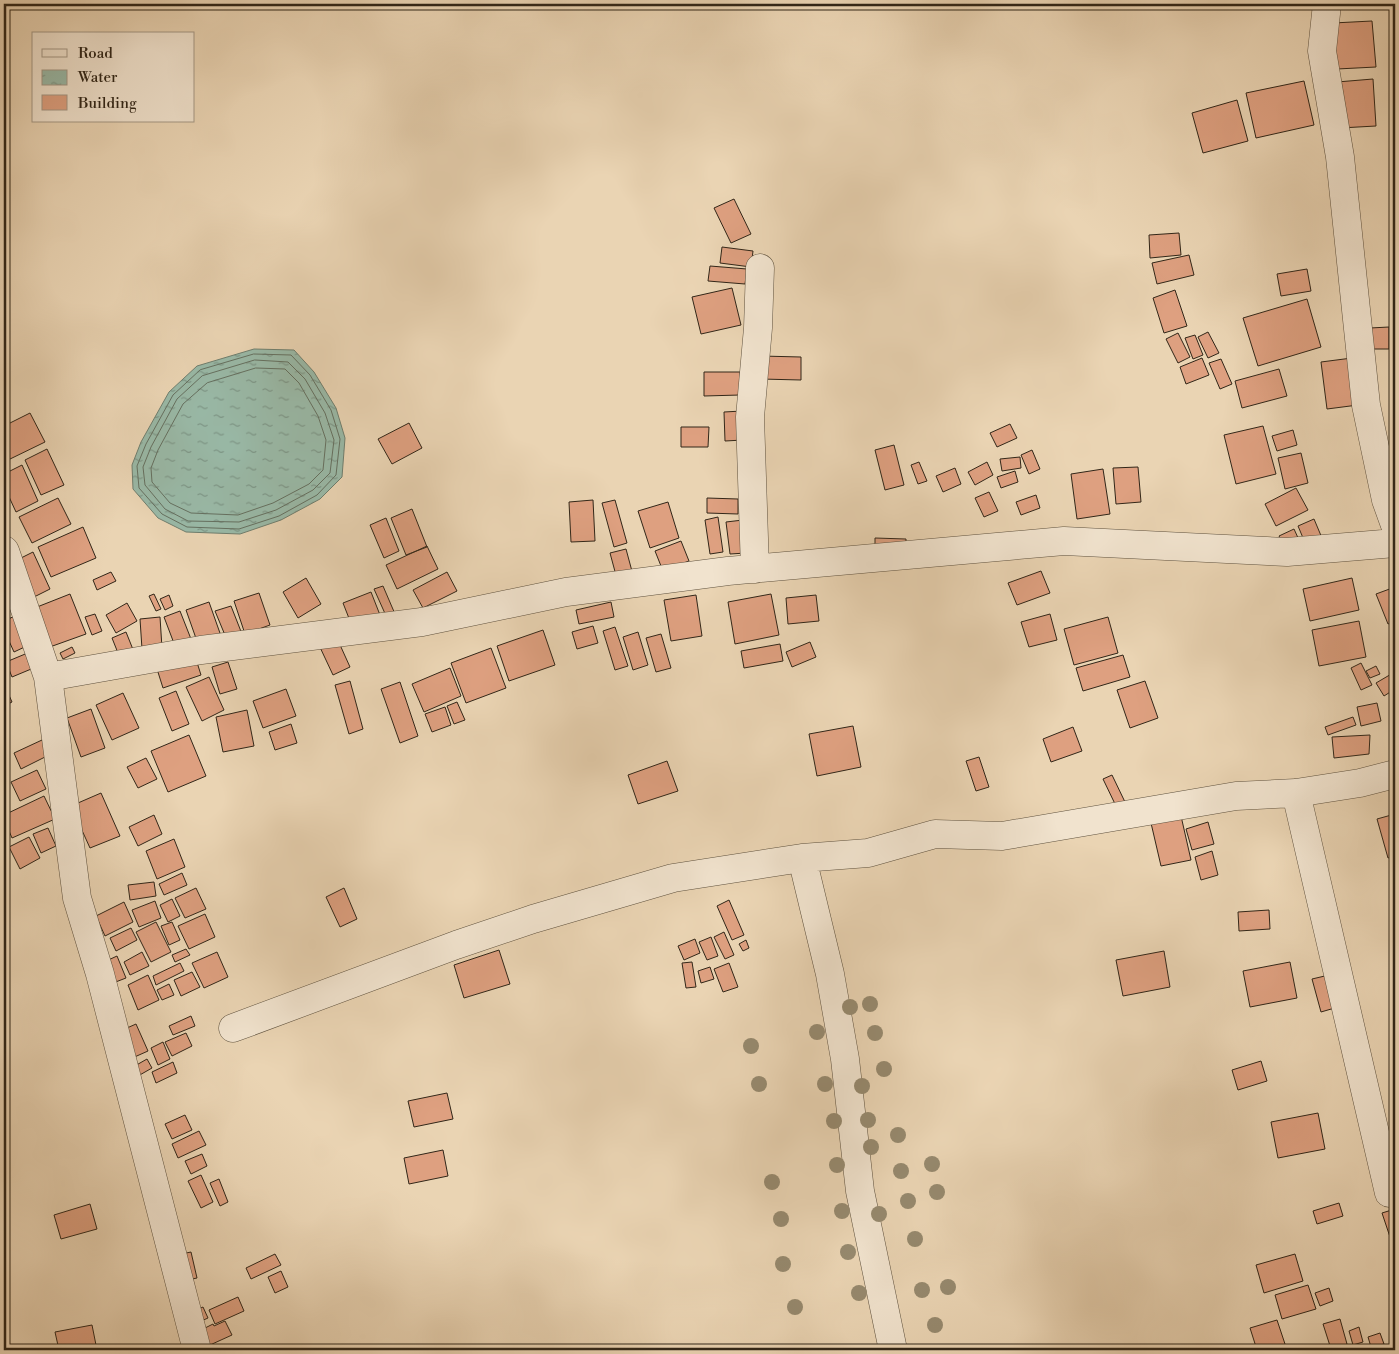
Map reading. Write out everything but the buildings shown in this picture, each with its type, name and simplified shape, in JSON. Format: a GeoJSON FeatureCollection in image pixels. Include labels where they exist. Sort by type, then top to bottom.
{"type":"FeatureCollection","features":[{"type":"Feature","properties":{"kind":"street"},"geometry":{"type":"LineString","coordinates":[[1327,4],[1322,51],[1340,157],[1366,405],[1386,500],[1395,525]]}},
{"type":"Feature","properties":{"kind":"street"},"geometry":{"type":"LineString","coordinates":[[755,569],[750,417],[758,328],[760,268]]}},
{"type":"Feature","properties":{"kind":"street"},"geometry":{"type":"LineString","coordinates":[[48,677],[201,650],[422,622],[566,592],[719,572],[1064,542],[1287,552],[1395,543]]}},
{"type":"Feature","properties":{"kind":"street"},"geometry":{"type":"LineString","coordinates":[[4,550],[6,551],[48,677],[77,898],[103,984],[197,1350]]}},
{"type":"Feature","properties":{"kind":"street"},"geometry":{"type":"LineString","coordinates":[[233,1028],[456,945],[533,919],[673,878],[802,858],[868,853],[935,834],[1002,836],[1236,796],[1296,793],[1360,783],[1395,774]]}},
{"type":"Feature","properties":{"kind":"street"},"geometry":{"type":"LineString","coordinates":[[1296,793],[1389,1193],[1395,1193]]}},
{"type":"Feature","properties":{"kind":"street"},"geometry":{"type":"LineString","coordinates":[[802,858],[830,974],[845,1059],[860,1191],[893,1350]]}},
{"type":"Feature","properties":{"kind":"water"},"geometry":{"type":"Polygon","coordinates":[[[254,349],[294,350],[314,372],[336,408],[345,438],[342,477],[320,499],[281,520],[240,534],[186,532],[158,518],[133,489],[132,465],[141,442],[169,392],[197,366],[254,349]]]}}]}
